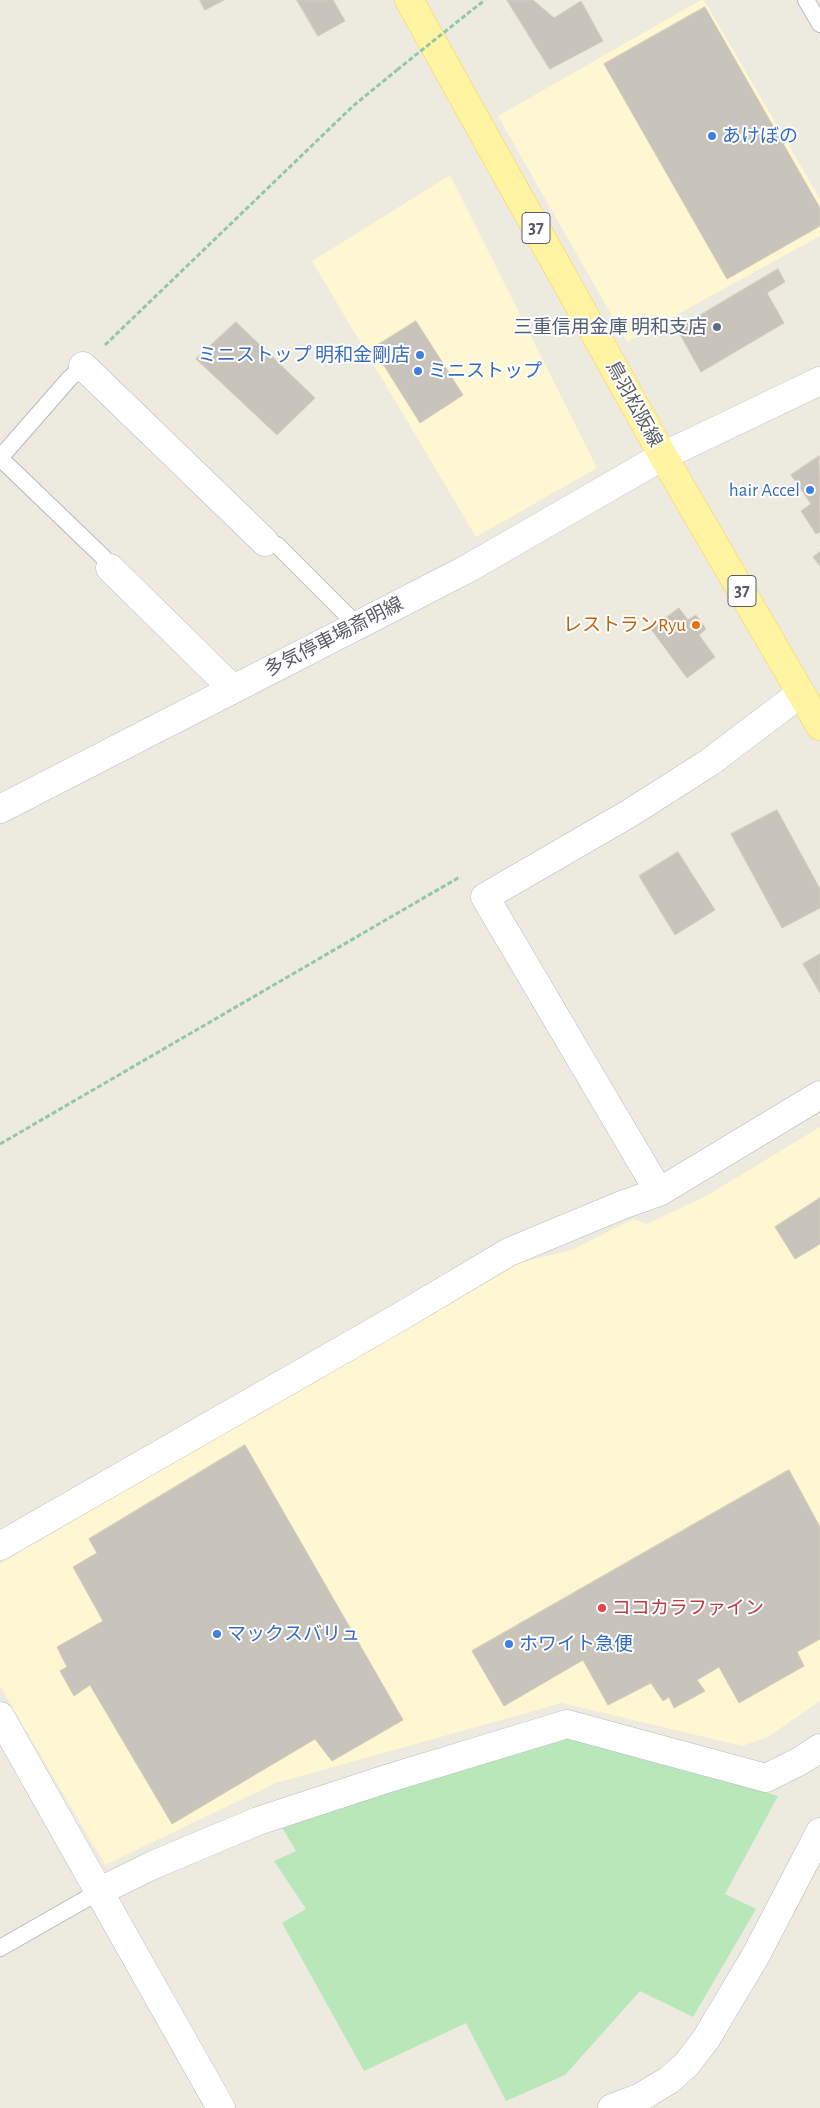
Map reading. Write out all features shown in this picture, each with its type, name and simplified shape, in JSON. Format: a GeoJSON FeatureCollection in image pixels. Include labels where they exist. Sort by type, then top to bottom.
{"type":"FeatureCollection","features":[{"type":"Feature","properties":{"kind":"main road","name":"鳥羽松阪線"},"geometry":{"type":"LineString","coordinates":[[409,0],[663,456],[820,726]]}},
{"type":"Feature","properties":{"kind":"street"},"geometry":{"type":"LineString","coordinates":[[83,366],[265,542]]}},
{"type":"Feature","properties":{"kind":"street","name":"多気停車場斎明線"},"geometry":{"type":"LineString","coordinates":[[0,809],[467,569],[663,456],[820,381]]}},
{"type":"Feature","properties":{"kind":"street"},"geometry":{"type":"LineString","coordinates":[[110,568],[233,689]]}},
{"type":"Feature","properties":{"kind":"street"},"geometry":{"type":"LineString","coordinates":[[659,1192],[485,897],[630,812],[710,762],[801,693]]}},
{"type":"Feature","properties":{"kind":"street"},"geometry":{"type":"LineString","coordinates":[[0,1546],[398,1318],[509,1252],[622,1204],[659,1192],[820,1095]]}},
{"type":"Feature","properties":{"kind":"street"},"geometry":{"type":"LineString","coordinates":[[0,1716],[221,2108]]}},
{"type":"Feature","properties":{"kind":"street"},"geometry":{"type":"LineString","coordinates":[[100,1891],[153,1865],[258,1821],[386,1779],[567,1724],[766,1778],[800,1761],[820,1748]]}},
{"type":"Feature","properties":{"kind":"street"},"geometry":{"type":"LineString","coordinates":[[612,2108],[641,2097],[669,2080],[686,2064],[706,2039],[756,1956],[820,1832]]}},
{"type":"Feature","properties":{"kind":"lane"},"geometry":{"type":"LineString","coordinates":[[806,0],[820,24]]}},
{"type":"Feature","properties":{"kind":"lane"},"geometry":{"type":"LineString","coordinates":[[83,366],[68,379],[0,458],[103,557],[110,568]]}},
{"type":"Feature","properties":{"kind":"lane"},"geometry":{"type":"LineString","coordinates":[[265,542],[277,545],[357,625]]}},
{"type":"Feature","properties":{"kind":"lane"},"geometry":{"type":"LineString","coordinates":[[0,1948],[100,1891]]}},
{"type":"Feature","properties":{"kind":"path"},"geometry":{"type":"LineString","coordinates":[[83,366],[354,106],[485,0]]}},
{"type":"Feature","properties":{"kind":"path"},"geometry":{"type":"LineString","coordinates":[[0,1144],[458,878],[506,885]]}},
{"type":"Feature","properties":{"kind":"shaded area"},"geometry":{"type":"Polygon","coordinates":[[[704,0],[820,199],[820,236],[627,342],[498,116],[704,0]]]}},
{"type":"Feature","properties":{"kind":"shaded area"},"geometry":{"type":"Polygon","coordinates":[[[450,175],[597,468],[476,537],[312,261],[450,175]]]}},
{"type":"Feature","properties":{"kind":"shaded area"},"geometry":{"type":"Polygon","coordinates":[[[820,1127],[820,1701],[768,1737],[742,1746],[562,1703],[276,1783],[105,1865],[0,1686],[0,1564],[510,1265],[572,1250],[633,1219],[647,1224],[708,1195],[820,1127]]]}},
{"type":"Feature","properties":{"kind":"green space"},"geometry":{"type":"Polygon","coordinates":[[[564,1734],[778,1796],[725,1894],[756,1909],[693,2017],[640,1991],[565,2075],[506,2101],[466,2023],[364,2071],[282,1923],[306,1909],[274,1861],[296,1851],[280,1824],[564,1734]]]}},
{"type":"Feature","properties":{"kind":"building"},"geometry":{"type":"Polygon","coordinates":[[[200,0],[224,0],[205,10],[200,0]]]}},
{"type":"Feature","properties":{"kind":"building"},"geometry":{"type":"Polygon","coordinates":[[[297,0],[333,0],[345,21],[318,36],[297,0]]]}},
{"type":"Feature","properties":{"kind":"building"},"geometry":{"type":"Polygon","coordinates":[[[507,0],[533,0],[554,18],[581,1],[603,41],[550,69],[507,0]]]}},
{"type":"Feature","properties":{"kind":"building","name":"あけぼの"},"geometry":{"type":"Polygon","coordinates":[[[705,7],[820,208],[820,226],[727,279],[604,64],[705,7]]]}},
{"type":"Feature","properties":{"kind":"building"},"geometry":{"type":"Polygon","coordinates":[[[778,269],[785,282],[767,293],[784,323],[701,372],[677,329],[778,269]]]}},
{"type":"Feature","properties":{"kind":"building","name":"ミニストップ"},"geometry":{"type":"Polygon","coordinates":[[[416,321],[463,395],[420,423],[373,348],[416,321]]]}},
{"type":"Feature","properties":{"kind":"building"},"geometry":{"type":"Polygon","coordinates":[[[236,322],[315,398],[277,435],[196,359],[236,322]]]}},
{"type":"Feature","properties":{"kind":"building","name":"hair Accel"},"geometry":{"type":"Polygon","coordinates":[[[819,456],[820,532],[816,534],[801,511],[811,504],[791,475],[819,456]]]}},
{"type":"Feature","properties":{"kind":"building"},"geometry":{"type":"Polygon","coordinates":[[[820,552],[820,566],[813,557],[820,552]]]}},
{"type":"Feature","properties":{"kind":"building"},"geometry":{"type":"Polygon","coordinates":[[[679,608],[688,620],[696,615],[706,629],[699,635],[715,657],[687,678],[651,629],[679,608]]]}},
{"type":"Feature","properties":{"kind":"building"},"geometry":{"type":"Polygon","coordinates":[[[777,810],[820,889],[820,908],[782,928],[731,834],[777,810]]]}},
{"type":"Feature","properties":{"kind":"building"},"geometry":{"type":"Polygon","coordinates":[[[678,852],[715,910],[675,935],[639,876],[678,852]]]}},
{"type":"Feature","properties":{"kind":"building"},"geometry":{"type":"Polygon","coordinates":[[[820,954],[820,993],[803,964],[820,954]]]}},
{"type":"Feature","properties":{"kind":"building"},"geometry":{"type":"Polygon","coordinates":[[[820,1198],[820,1244],[795,1259],[775,1227],[820,1198]]]}},
{"type":"Feature","properties":{"kind":"building","name":"マックスバリュ"},"geometry":{"type":"Polygon","coordinates":[[[245,1445],[403,1720],[332,1761],[315,1739],[172,1824],[90,1685],[74,1696],[60,1671],[67,1667],[57,1647],[103,1621],[73,1567],[97,1553],[89,1539],[245,1445]]]}},
{"type":"Feature","properties":{"kind":"building"},"geometry":{"type":"Polygon","coordinates":[[[789,1470],[820,1527],[820,1639],[797,1652],[804,1666],[739,1703],[719,1667],[697,1680],[705,1691],[674,1708],[669,1697],[663,1701],[651,1683],[608,1705],[583,1660],[504,1706],[472,1651],[789,1470]]]}},
{"type":"Feature","properties":{"kind":"place","name":"あけぼの"},"geometry":{"type":"Point","coordinates":[712,136]}},
{"type":"Feature","properties":{"kind":"place","name":"三重信用金庫 明和支店"},"geometry":{"type":"Point","coordinates":[717,327]}},
{"type":"Feature","properties":{"kind":"place","name":"ミニストップ 明和金剛店"},"geometry":{"type":"Point","coordinates":[420,355]}},
{"type":"Feature","properties":{"kind":"place","name":"ミニストップ"},"geometry":{"type":"Point","coordinates":[418,371]}},
{"type":"Feature","properties":{"kind":"place","name":"hair Accel"},"geometry":{"type":"Point","coordinates":[810,490]}},
{"type":"Feature","properties":{"kind":"place","name":"レストランRyu"},"geometry":{"type":"Point","coordinates":[696,625]}},
{"type":"Feature","properties":{"kind":"place","name":"ココカラファイン"},"geometry":{"type":"Point","coordinates":[602,1608]}},
{"type":"Feature","properties":{"kind":"place","name":"マックスバリュ"},"geometry":{"type":"Point","coordinates":[217,1634]}},
{"type":"Feature","properties":{"kind":"place","name":"ホワイト急便"},"geometry":{"type":"Point","coordinates":[509,1644]}}]}
